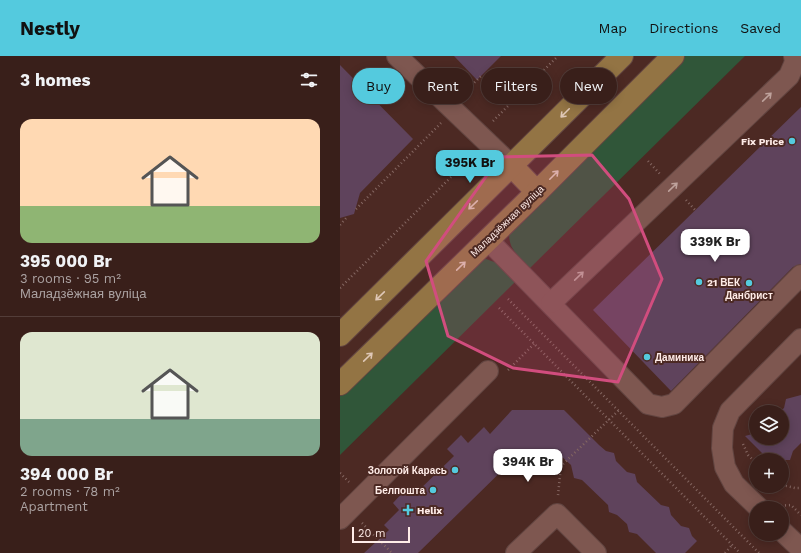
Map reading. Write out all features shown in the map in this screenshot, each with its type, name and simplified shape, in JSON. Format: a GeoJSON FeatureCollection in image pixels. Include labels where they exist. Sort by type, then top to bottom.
{"type":"FeatureCollection","features":[{"type":"Feature","properties":{"kind":"main road"},"geometry":{"type":"LineString","coordinates":[[340,335],[622,56]]}},
{"type":"Feature","properties":{"kind":"main road","name":"Маладзёжная вуліца"},"geometry":{"type":"LineString","coordinates":[[340,384],[537,192],[673,56]]}},
{"type":"Feature","properties":{"kind":"main road"},"geometry":{"type":"LineString","coordinates":[[512,166],[537,192]]}},
{"type":"Feature","properties":{"kind":"lane"},"geometry":{"type":"LineString","coordinates":[[397,56],[512,166]]}},
{"type":"Feature","properties":{"kind":"lane"},"geometry":{"type":"LineString","coordinates":[[551,303],[795,82],[794,56]]}},
{"type":"Feature","properties":{"kind":"lane"},"geometry":{"type":"LineString","coordinates":[[488,240],[648,404],[662,407],[674,404],[801,275]]}},
{"type":"Feature","properties":{"kind":"lane"},"geometry":{"type":"LineString","coordinates":[[758,501],[734,484],[724,467],[722,448],[723,428],[730,411],[801,339]]}},
{"type":"Feature","properties":{"kind":"lane"},"geometry":{"type":"LineString","coordinates":[[349,519],[488,371]]}},
{"type":"Feature","properties":{"kind":"lane"},"geometry":{"type":"LineString","coordinates":[[516,553],[556,514],[596,553]]}},
{"type":"Feature","properties":{"kind":"lane"},"geometry":{"type":"LineString","coordinates":[[789,538],[801,549]]}},
{"type":"Feature","properties":{"kind":"path"},"geometry":{"type":"LineString","coordinates":[[546,68],[558,56]]}},
{"type":"Feature","properties":{"kind":"path"},"geometry":{"type":"LineString","coordinates":[[356,209],[440,125],[450,107],[481,76]]}},
{"type":"Feature","properties":{"kind":"path"},"geometry":{"type":"LineString","coordinates":[[340,288],[472,157],[479,134],[509,104]]}},
{"type":"Feature","properties":{"kind":"path"},"geometry":{"type":"LineString","coordinates":[[648,161],[653,167]]}},
{"type":"Feature","properties":{"kind":"path"},"geometry":{"type":"LineString","coordinates":[[340,225],[348,216]]}},
{"type":"Feature","properties":{"kind":"path"},"geometry":{"type":"LineString","coordinates":[[508,299],[759,553]]}},
{"type":"Feature","properties":{"kind":"path"},"geometry":{"type":"LineString","coordinates":[[499,308],[740,553]]}},
{"type":"Feature","properties":{"kind":"path"},"geometry":{"type":"LineString","coordinates":[[556,514],[561,466],[619,410]]}},
{"type":"Feature","properties":{"kind":"path"},"geometry":{"type":"LineString","coordinates":[[742,439],[749,456]]}},
{"type":"Feature","properties":{"kind":"path"},"geometry":{"type":"LineString","coordinates":[[789,487],[801,488]]}},
{"type":"Feature","properties":{"kind":"path"},"geometry":{"type":"LineString","coordinates":[[789,505],[791,505],[801,514]]}},
{"type":"Feature","properties":{"kind":"path"},"geometry":{"type":"LineString","coordinates":[[349,519],[392,553]]}},
{"type":"Feature","properties":{"kind":"path"},"geometry":{"type":"LineString","coordinates":[[725,553],[732,545]]}},
{"type":"Feature","properties":{"kind":"highlighted area"},"geometry":{"type":"Polygon","coordinates":[[[592,155],[629,199],[662,279],[618,382],[513,368],[448,336],[426,261],[500,157],[592,155]]]}},
{"type":"Feature","properties":{"kind":"green space"},"geometry":{"type":"Polygon","coordinates":[[[684,56],[745,56],[530,268],[511,246],[509,234],[510,227],[684,56]]]}},
{"type":"Feature","properties":{"kind":"green space"},"geometry":{"type":"Polygon","coordinates":[[[486,259],[497,263],[516,281],[340,455],[340,394],[474,262],[486,259]]]}},
{"type":"Feature","properties":{"kind":"building"},"geometry":{"type":"Polygon","coordinates":[[[454,56],[501,56],[489,68],[481,68],[481,76],[477,80],[473,76],[473,68],[466,68],[454,56]]]}},
{"type":"Feature","properties":{"kind":"building"},"geometry":{"type":"Polygon","coordinates":[[[340,65],[352,77],[352,104],[378,104],[413,139],[360,193],[354,214],[340,218],[340,65]]]}},
{"type":"Feature","properties":{"kind":"building"},"geometry":{"type":"Polygon","coordinates":[[[801,107],[801,264],[793,267],[671,391],[593,310],[801,107]]]}},
{"type":"Feature","properties":{"kind":"building"},"geometry":{"type":"Polygon","coordinates":[[[801,395],[801,443],[793,451],[790,460],[789,453],[762,453],[754,445],[789,445],[789,405],[785,405],[786,399],[801,395]]]}},
{"type":"Feature","properties":{"kind":"building"},"geometry":{"type":"Polygon","coordinates":[[[512,410],[564,410],[599,445],[606,451],[614,453],[616,461],[627,472],[635,474],[637,482],[661,505],[669,507],[671,515],[681,526],[689,528],[692,536],[697,541],[685,553],[656,553],[637,534],[629,532],[627,524],[617,515],[609,512],[608,505],[582,480],[574,478],[571,465],[561,456],[517,456],[418,553],[364,553],[389,530],[384,525],[399,510],[393,503],[406,489],[413,496],[454,456],[447,449],[461,435],[468,443],[484,427],[490,434],[512,410]]]}},
{"type":"Feature","properties":{"kind":"building"},"geometry":{"type":"Polygon","coordinates":[[[749,435],[749,440],[745,436],[749,435]]]}},
{"type":"Feature","properties":{"kind":"place","name":"Fix Price"},"geometry":{"type":"Point","coordinates":[792,141]}},
{"type":"Feature","properties":{"kind":"place","name":"21 ВЕК"},"geometry":{"type":"Point","coordinates":[699,282]}},
{"type":"Feature","properties":{"kind":"place","name":"Данбрист"},"geometry":{"type":"Point","coordinates":[749,283]}},
{"type":"Feature","properties":{"kind":"place","name":"Даминика"},"geometry":{"type":"Point","coordinates":[647,357]}},
{"type":"Feature","properties":{"kind":"place","name":"Золотой Карась"},"geometry":{"type":"Point","coordinates":[455,470]}},
{"type":"Feature","properties":{"kind":"place","name":"Белпошта"},"geometry":{"type":"Point","coordinates":[433,490]}},
{"type":"Feature","properties":{"kind":"place","name":"Helix"},"geometry":{"type":"Point","coordinates":[408,510]}}]}
